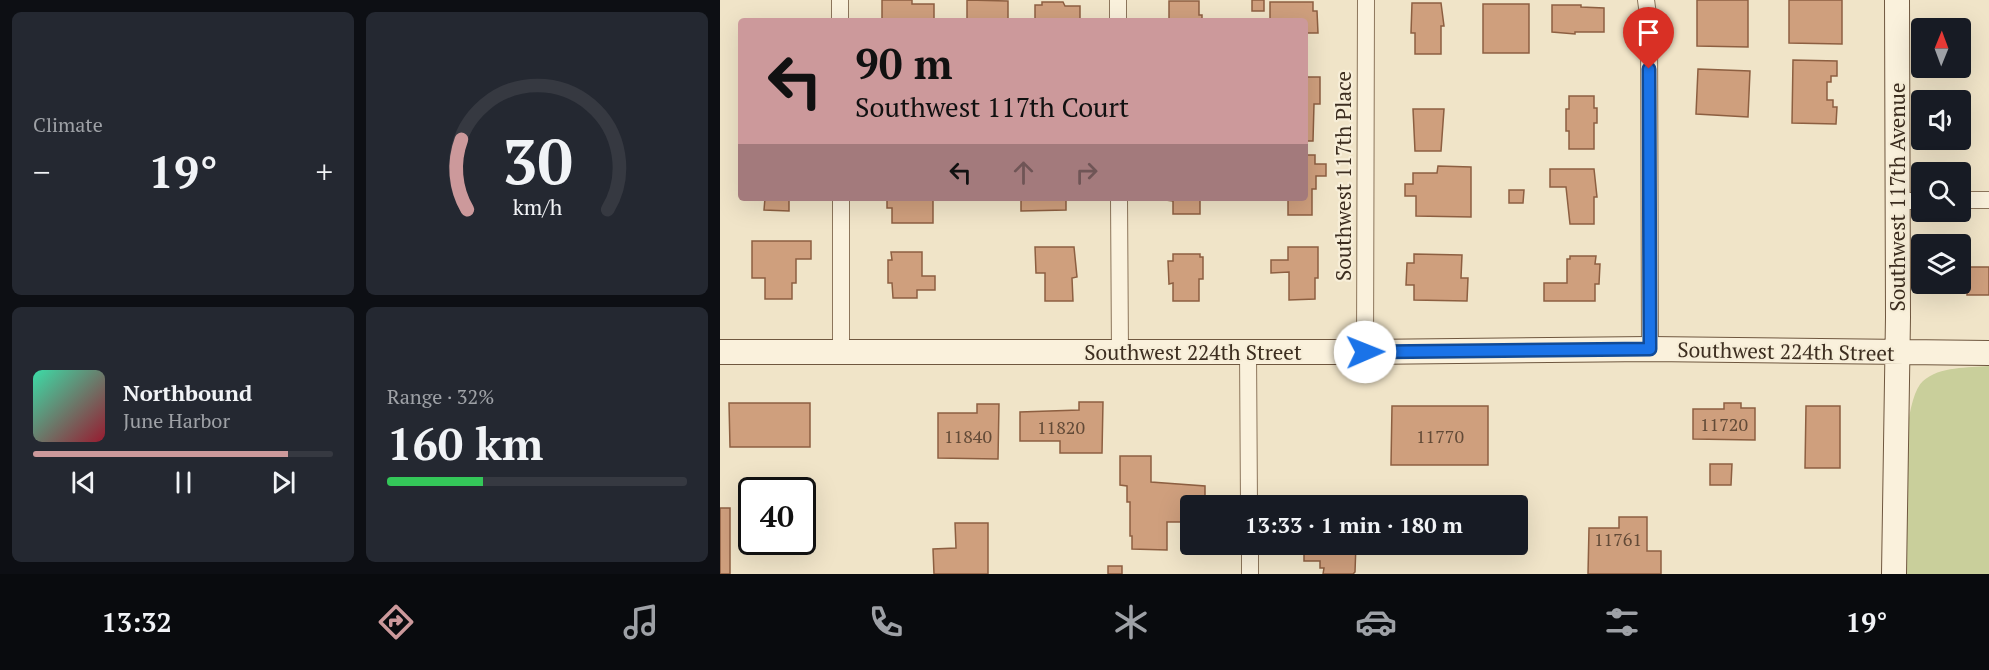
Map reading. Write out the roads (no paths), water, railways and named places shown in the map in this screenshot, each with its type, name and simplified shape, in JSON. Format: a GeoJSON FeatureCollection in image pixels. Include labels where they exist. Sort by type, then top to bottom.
{"type":"FeatureCollection","features":[{"type":"Feature","properties":{"kind":"street"},"geometry":{"type":"LineString","coordinates":[[1118,0],[1118,18]]}},
{"type":"Feature","properties":{"kind":"street","name":"Southwest 117th Place"},"geometry":{"type":"LineString","coordinates":[[1365,352],[1366,0]]}},
{"type":"Feature","properties":{"kind":"street"},"geometry":{"type":"LineString","coordinates":[[1646,0],[1650,349]]}},
{"type":"Feature","properties":{"kind":"street","name":"Southwest 117th Avenue"},"geometry":{"type":"LineString","coordinates":[[1894,574],[1894,450],[1898,353],[1910,201],[1897,0]]}},
{"type":"Feature","properties":{"kind":"street"},"geometry":{"type":"LineString","coordinates":[[840,1],[840,18]]}},
{"type":"Feature","properties":{"kind":"street"},"geometry":{"type":"LineString","coordinates":[[1971,200],[1989,200]]}},
{"type":"Feature","properties":{"kind":"street"},"geometry":{"type":"LineString","coordinates":[[840,352],[841,201]]}},
{"type":"Feature","properties":{"kind":"street"},"geometry":{"type":"LineString","coordinates":[[1119,201],[1120,352]]}},
{"type":"Feature","properties":{"kind":"street","name":"Southwest 224th Street"},"geometry":{"type":"LineString","coordinates":[[720,352],[1365,352],[1650,349],[1989,353]]}},
{"type":"Feature","properties":{"kind":"street"},"geometry":{"type":"LineString","coordinates":[[1248,352],[1250,495]]}},
{"type":"Feature","properties":{"kind":"street"},"geometry":{"type":"LineString","coordinates":[[1250,555],[1250,574]]}}]}
